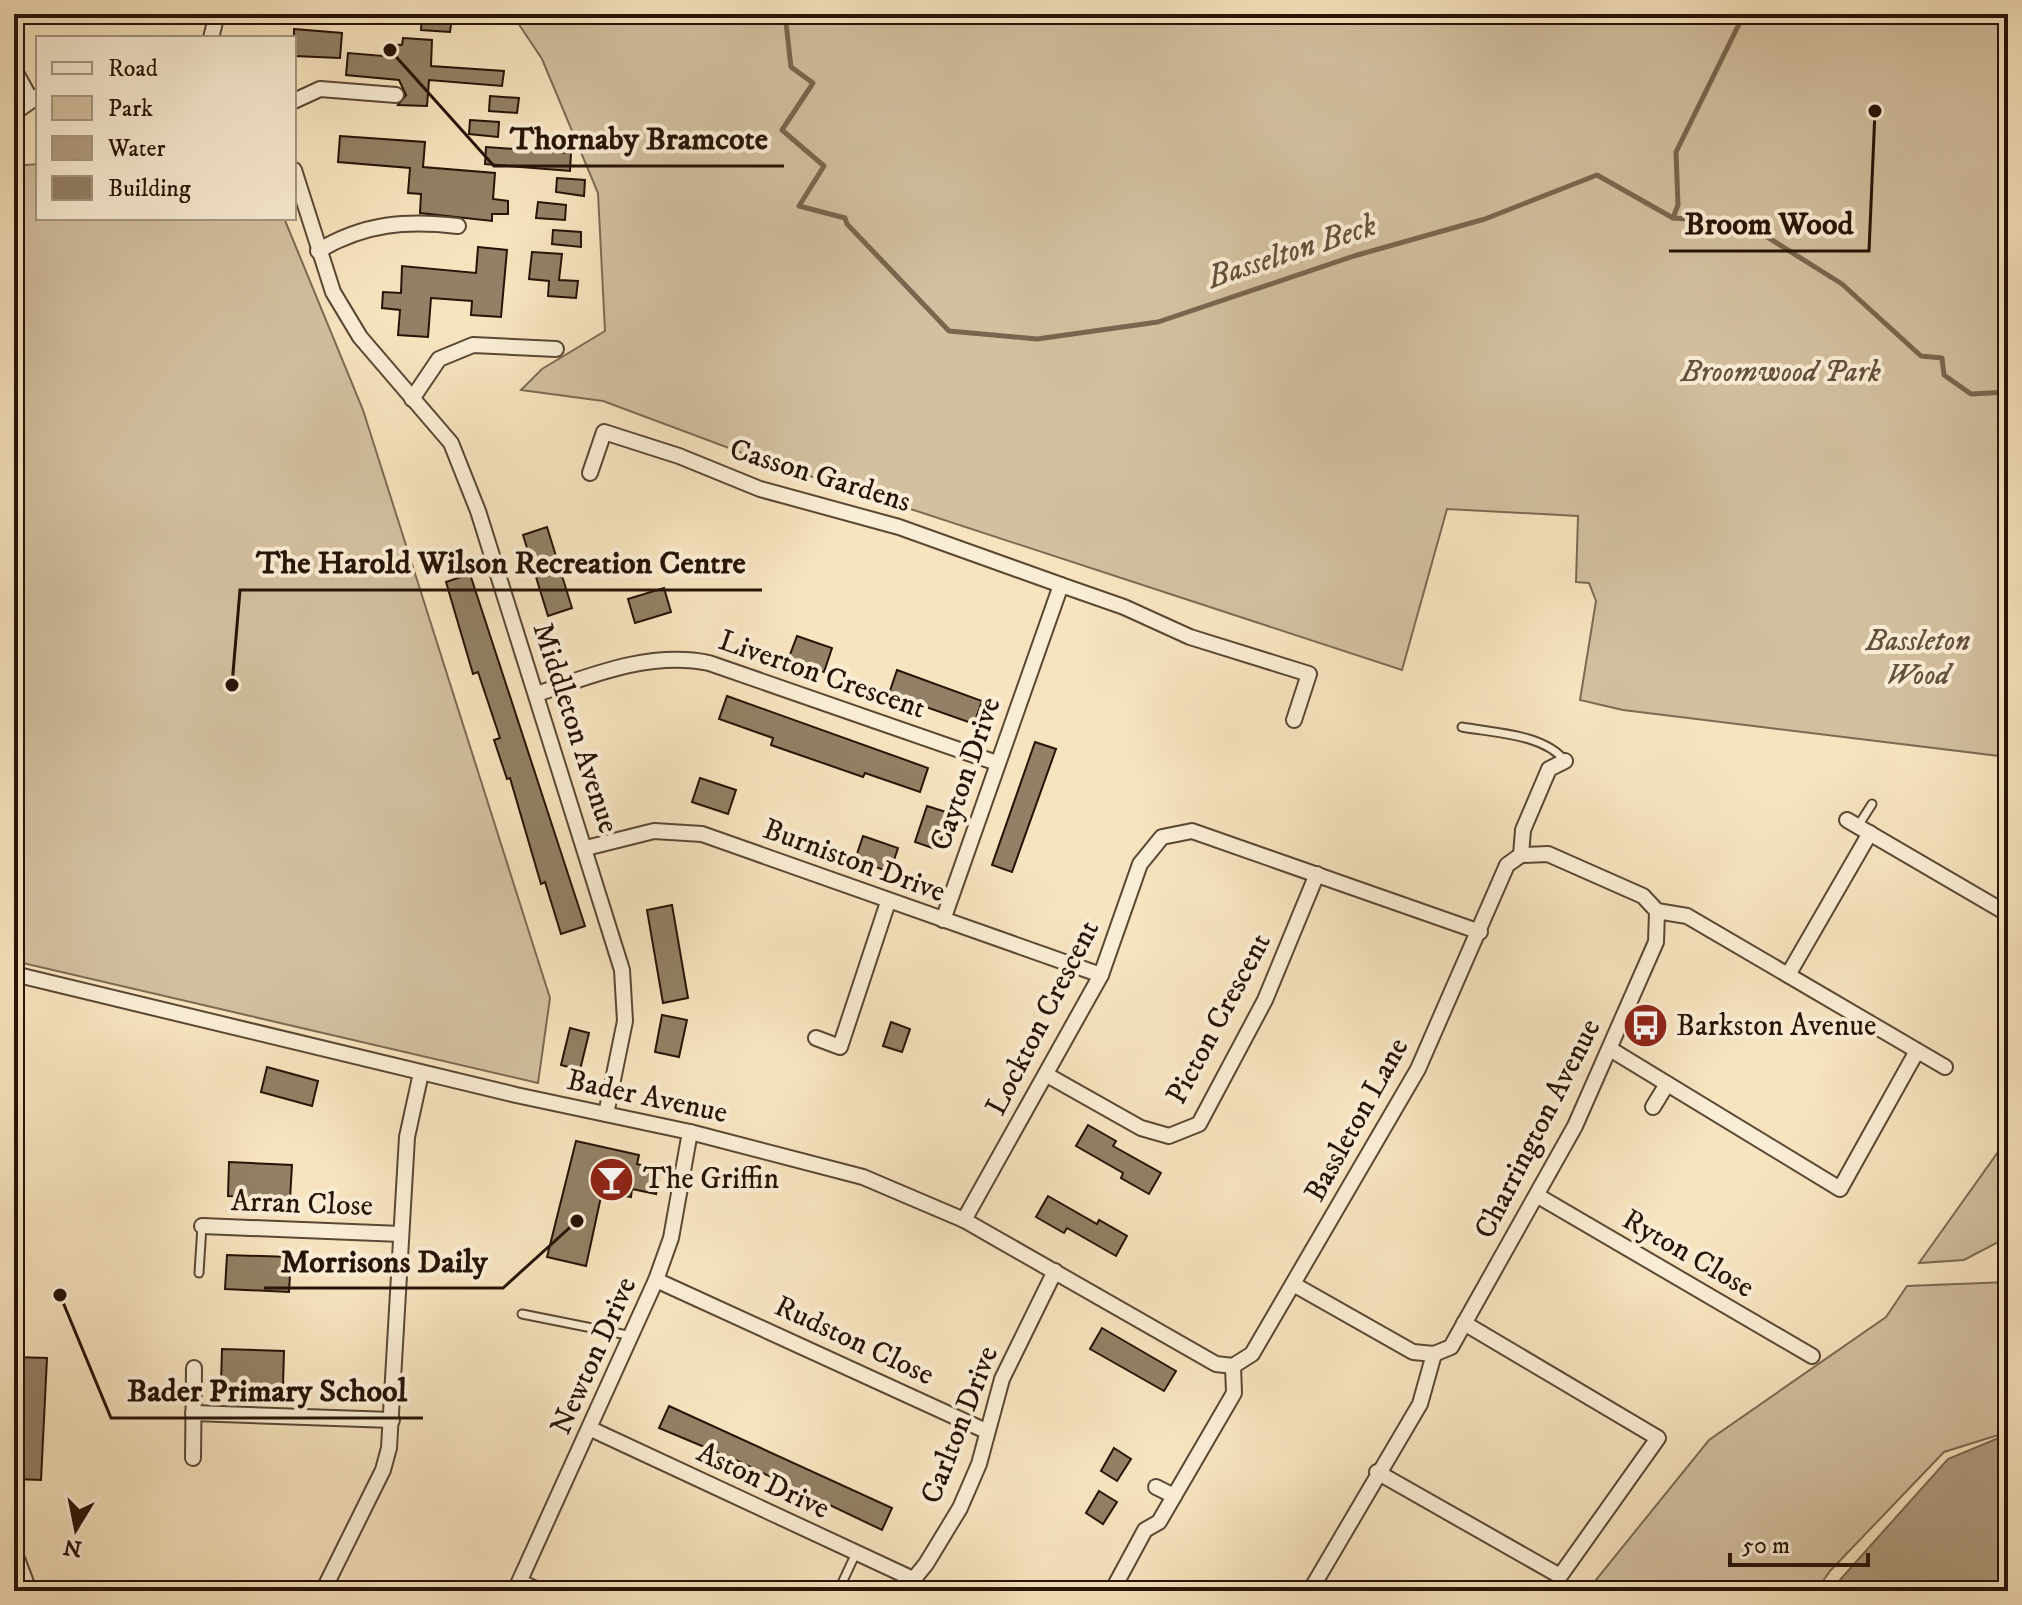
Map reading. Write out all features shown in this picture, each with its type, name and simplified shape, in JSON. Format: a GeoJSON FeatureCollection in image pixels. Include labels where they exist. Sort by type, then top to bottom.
{"type":"FeatureCollection","features":[{"type":"Feature","properties":{"kind":"street"},"geometry":{"type":"LineString","coordinates":[[212,36],[217,14]]}},
{"type":"Feature","properties":{"kind":"street"},"geometry":{"type":"LineString","coordinates":[[14,69],[34,98],[14,113]]}},
{"type":"Feature","properties":{"kind":"street"},"geometry":{"type":"LineString","coordinates":[[296,100],[320,89],[396,95]]}},
{"type":"Feature","properties":{"kind":"street","name":"Middleton Avenue"},"geometry":{"type":"LineString","coordinates":[[296,177],[333,292],[360,337],[451,443],[478,511],[622,970],[625,1021],[606,1114]]}},
{"type":"Feature","properties":{"kind":"street"},"geometry":{"type":"LineString","coordinates":[[318,251],[341,237],[390,222],[458,226]]}},
{"type":"Feature","properties":{"kind":"street"},"geometry":{"type":"LineString","coordinates":[[412,399],[439,359],[473,345],[556,349]]}},
{"type":"Feature","properties":{"kind":"street","name":"Casson Gardens"},"geometry":{"type":"LineString","coordinates":[[590,473],[604,432],[679,456],[760,489],[899,527],[1124,607],[1190,637],[1309,674],[1294,720]]}},
{"type":"Feature","properties":{"kind":"street","name":"Cayton Drive"},"geometry":{"type":"LineString","coordinates":[[943,920],[1061,585]]}},
{"type":"Feature","properties":{"kind":"street","name":"Liverton Crescent"},"geometry":{"type":"LineString","coordinates":[[537,694],[618,666],[686,658],[709,663],[997,763]]}},
{"type":"Feature","properties":{"kind":"street","name":"Bassleton Lane"},"geometry":{"type":"LineString","coordinates":[[1233,1366],[1252,1354],[1418,1069],[1507,865],[1521,855],[1523,830],[1549,769],[1565,761]]}},
{"type":"Feature","properties":{"kind":"street"},"geometry":{"type":"LineString","coordinates":[[1788,975],[1858,826],[2008,914]]}},
{"type":"Feature","properties":{"kind":"street","name":"Burniston Drive"},"geometry":{"type":"LineString","coordinates":[[586,848],[654,831],[702,834],[1101,975]]}},
{"type":"Feature","properties":{"kind":"street","name":"Lockton Crescent"},"geometry":{"type":"LineString","coordinates":[[964,1220],[1101,975],[1140,864],[1162,837],[1192,831],[1480,932]]}},
{"type":"Feature","properties":{"kind":"street"},"geometry":{"type":"LineString","coordinates":[[1521,855],[1548,854],[1643,896],[1657,911],[1687,916],[1945,1067]]}},
{"type":"Feature","properties":{"kind":"street","name":"Picton Crescent"},"geometry":{"type":"LineString","coordinates":[[1047,1075],[1141,1128],[1169,1136],[1199,1124],[1265,1000],[1317,874]]}},
{"type":"Feature","properties":{"kind":"street"},"geometry":{"type":"LineString","coordinates":[[816,1038],[840,1047],[888,902]]}},
{"type":"Feature","properties":{"kind":"street","name":"Charrington Avenue"},"geometry":{"type":"LineString","coordinates":[[1434,1354],[1451,1347],[1538,1196],[1610,1049],[1656,942],[1657,911]]}},
{"type":"Feature","properties":{"kind":"street","name":"Bader Avenue"},"geometry":{"type":"LineString","coordinates":[[14,974],[421,1073],[690,1132],[863,1177],[964,1220],[1216,1364],[1233,1366]]}},
{"type":"Feature","properties":{"kind":"street"},"geometry":{"type":"LineString","coordinates":[[1610,1049],[1840,1189],[1917,1051]]}},
{"type":"Feature","properties":{"kind":"street"},"geometry":{"type":"LineString","coordinates":[[323,1591],[383,1470],[392,1420],[407,1137],[421,1073]]}},
{"type":"Feature","properties":{"kind":"street"},"geometry":{"type":"LineString","coordinates":[[1653,1107],[1667,1084]]}},
{"type":"Feature","properties":{"kind":"street","name":"Newton Drive"},"geometry":{"type":"LineString","coordinates":[[518,1586],[656,1280],[671,1238],[690,1132]]}},
{"type":"Feature","properties":{"kind":"street","name":"Ryton Close"},"geometry":{"type":"LineString","coordinates":[[1538,1196],[1812,1356]]}},
{"type":"Feature","properties":{"kind":"street","name":"Arran Close"},"geometry":{"type":"LineString","coordinates":[[202,1226],[401,1234]]}},
{"type":"Feature","properties":{"kind":"street","name":"Carlton Drive"},"geometry":{"type":"LineString","coordinates":[[908,1585],[960,1508],[979,1464],[1002,1379],[1055,1271]]}},
{"type":"Feature","properties":{"kind":"street","name":"Rudston Close"},"geometry":{"type":"LineString","coordinates":[[656,1280],[986,1431]]}},
{"type":"Feature","properties":{"kind":"street"},"geometry":{"type":"LineString","coordinates":[[1293,1284],[1413,1352],[1434,1354],[1420,1404],[1377,1472],[1310,1591]]}},
{"type":"Feature","properties":{"kind":"street"},"geometry":{"type":"LineString","coordinates":[[1377,1472],[1560,1576],[1658,1438],[1464,1323]]}},
{"type":"Feature","properties":{"kind":"street"},"geometry":{"type":"LineString","coordinates":[[1112,1591],[1145,1530],[1159,1522],[1234,1393],[1233,1366]]}},
{"type":"Feature","properties":{"kind":"street"},"geometry":{"type":"LineString","coordinates":[[193,1458],[194,1368]]}},
{"type":"Feature","properties":{"kind":"street"},"geometry":{"type":"LineString","coordinates":[[193,1413],[392,1420]]}},
{"type":"Feature","properties":{"kind":"street","name":"Aston Drive"},"geometry":{"type":"LineString","coordinates":[[591,1429],[856,1553],[908,1585]]}},
{"type":"Feature","properties":{"kind":"street"},"geometry":{"type":"LineString","coordinates":[[1156,1487],[1174,1496]]}},
{"type":"Feature","properties":{"kind":"street"},"geometry":{"type":"LineString","coordinates":[[518,1586],[540,1591]]}},
{"type":"Feature","properties":{"kind":"lane"},"geometry":{"type":"LineString","coordinates":[[1462,727],[1541,743],[1557,750],[1565,761]]}},
{"type":"Feature","properties":{"kind":"lane"},"geometry":{"type":"LineString","coordinates":[[1858,826],[1872,804]]}},
{"type":"Feature","properties":{"kind":"lane"},"geometry":{"type":"LineString","coordinates":[[199,1273],[202,1226]]}},
{"type":"Feature","properties":{"kind":"lane"},"geometry":{"type":"LineString","coordinates":[[522,1314],[632,1336]]}},
{"type":"Feature","properties":{"kind":"lane"},"geometry":{"type":"LineString","coordinates":[[14,1541],[33,1591]]}},
{"type":"Feature","properties":{"kind":"lane"},"geometry":{"type":"LineString","coordinates":[[842,1583],[856,1553]]}},
{"type":"Feature","properties":{"kind":"green space"},"geometry":{"type":"Polygon","coordinates":[[[512,14],[2008,14],[2008,757],[1623,710],[1580,700],[1596,601],[1589,583],[1576,582],[1578,516],[1447,509],[1402,670],[764,461],[603,401],[521,390],[542,369],[605,331],[598,193],[542,59],[512,14]]]}},
{"type":"Feature","properties":{"kind":"green space"},"geometry":{"type":"Polygon","coordinates":[[[36,164],[36,220],[285,220],[363,410],[550,998],[538,1083],[14,961],[14,166],[36,164]]]}},
{"type":"Feature","properties":{"kind":"green space"},"geometry":{"type":"Polygon","coordinates":[[[2008,1138],[2008,1237],[1964,1260],[1919,1263],[2008,1138]]]}},
{"type":"Feature","properties":{"kind":"green space"},"geometry":{"type":"Polygon","coordinates":[[[2008,1282],[2008,1432],[1944,1452],[1830,1571],[1816,1591],[1587,1591],[1709,1440],[1886,1317],[1907,1286],[2008,1282]]]}},
{"type":"Feature","properties":{"kind":"water"},"geometry":{"type":"Polygon","coordinates":[[[2008,1434],[2008,1591],[1830,1591],[1948,1459],[2008,1434]]]}},
{"type":"Feature","properties":{"kind":"building"},"geometry":{"type":"Polygon","coordinates":[[[422,14],[452,17],[450,32],[421,30],[422,14]]]}},
{"type":"Feature","properties":{"kind":"building"},"geometry":{"type":"Polygon","coordinates":[[[294,29],[342,33],[340,58],[296,56],[294,29]]]}},
{"type":"Feature","properties":{"kind":"building"},"geometry":{"type":"Polygon","coordinates":[[[403,38],[432,40],[431,66],[504,71],[502,86],[429,80],[427,106],[398,105],[406,95],[399,80],[346,75],[348,53],[383,56],[385,44],[402,45],[403,38]]]}},
{"type":"Feature","properties":{"kind":"building"},"geometry":{"type":"Polygon","coordinates":[[[490,96],[519,98],[517,113],[489,111],[490,96]]]}},
{"type":"Feature","properties":{"kind":"building"},"geometry":{"type":"Polygon","coordinates":[[[470,120],[499,122],[498,137],[469,134],[470,120]]]}},
{"type":"Feature","properties":{"kind":"building"},"geometry":{"type":"Polygon","coordinates":[[[340,136],[425,142],[423,167],[495,173],[493,199],[508,201],[508,214],[492,214],[492,221],[420,213],[421,194],[408,193],[410,168],[338,162],[340,136]]]}},
{"type":"Feature","properties":{"kind":"building"},"geometry":{"type":"Polygon","coordinates":[[[486,147],[571,153],[570,171],[485,164],[486,147]]]}},
{"type":"Feature","properties":{"kind":"building"},"geometry":{"type":"Polygon","coordinates":[[[557,178],[585,180],[584,196],[556,192],[557,178]]]}},
{"type":"Feature","properties":{"kind":"building"},"geometry":{"type":"Polygon","coordinates":[[[538,202],[566,205],[565,220],[536,218],[538,202]]]}},
{"type":"Feature","properties":{"kind":"building"},"geometry":{"type":"Polygon","coordinates":[[[553,230],[581,232],[581,247],[552,244],[553,230]]]}},
{"type":"Feature","properties":{"kind":"building"},"geometry":{"type":"Polygon","coordinates":[[[478,247],[507,250],[501,317],[471,315],[472,301],[431,298],[428,337],[398,335],[400,310],[382,308],[383,292],[401,293],[402,266],[476,273],[478,247]]]}},
{"type":"Feature","properties":{"kind":"building"},"geometry":{"type":"Polygon","coordinates":[[[532,252],[562,254],[559,280],[578,281],[576,298],[548,296],[549,281],[529,279],[532,252]]]}},
{"type":"Feature","properties":{"kind":"building"},"geometry":{"type":"Polygon","coordinates":[[[547,527],[572,608],[548,616],[523,535],[547,527]]]}},
{"type":"Feature","properties":{"kind":"building"},"geometry":{"type":"Polygon","coordinates":[[[470,574],[585,926],[561,934],[545,882],[541,884],[510,778],[507,779],[494,740],[500,738],[478,672],[473,674],[446,582],[470,574]]]}},
{"type":"Feature","properties":{"kind":"building"},"geometry":{"type":"Polygon","coordinates":[[[664,588],[671,612],[635,623],[628,599],[664,588]]]}},
{"type":"Feature","properties":{"kind":"building"},"geometry":{"type":"Polygon","coordinates":[[[797,636],[832,648],[824,672],[788,660],[797,636]]]}},
{"type":"Feature","properties":{"kind":"building"},"geometry":{"type":"Polygon","coordinates":[[[897,670],[982,701],[974,724],[889,694],[897,670]]]}},
{"type":"Feature","properties":{"kind":"building"},"geometry":{"type":"Polygon","coordinates":[[[727,696],[928,768],[920,792],[865,773],[863,777],[771,745],[773,738],[719,719],[727,696]]]}},
{"type":"Feature","properties":{"kind":"building"},"geometry":{"type":"Polygon","coordinates":[[[1035,742],[1056,749],[1012,872],[992,865],[1035,742]]]}},
{"type":"Feature","properties":{"kind":"building"},"geometry":{"type":"Polygon","coordinates":[[[700,778],[736,790],[728,814],[692,802],[700,778]]]}},
{"type":"Feature","properties":{"kind":"building"},"geometry":{"type":"Polygon","coordinates":[[[927,806],[949,813],[938,850],[915,842],[927,806]]]}},
{"type":"Feature","properties":{"kind":"building"},"geometry":{"type":"Polygon","coordinates":[[[863,836],[898,848],[890,872],[855,860],[863,836]]]}},
{"type":"Feature","properties":{"kind":"building"},"geometry":{"type":"Polygon","coordinates":[[[672,905],[688,998],[663,1003],[647,910],[672,905]]]}},
{"type":"Feature","properties":{"kind":"building"},"geometry":{"type":"Polygon","coordinates":[[[662,1015],[687,1020],[679,1057],[655,1052],[662,1015]]]}},
{"type":"Feature","properties":{"kind":"building"},"geometry":{"type":"Polygon","coordinates":[[[891,1022],[910,1029],[902,1052],[883,1046],[891,1022]]]}},
{"type":"Feature","properties":{"kind":"building"},"geometry":{"type":"Polygon","coordinates":[[[570,1028],[589,1033],[580,1070],[561,1065],[570,1028]]]}},
{"type":"Feature","properties":{"kind":"building"},"geometry":{"type":"Polygon","coordinates":[[[267,1067],[318,1081],[312,1106],[261,1092],[267,1067]]]}},
{"type":"Feature","properties":{"kind":"building"},"geometry":{"type":"Polygon","coordinates":[[[1088,1125],[1116,1141],[1113,1146],[1161,1173],[1149,1194],[1121,1178],[1123,1173],[1076,1146],[1088,1125]]]}},
{"type":"Feature","properties":{"kind":"building","name":"The Griffin"},"geometry":{"type":"Polygon","coordinates":[[[576,1141],[639,1155],[637,1164],[660,1170],[656,1194],[632,1189],[631,1197],[602,1192],[586,1266],[547,1257],[576,1141]]]}},
{"type":"Feature","properties":{"kind":"building"},"geometry":{"type":"Polygon","coordinates":[[[229,1162],[292,1165],[290,1199],[228,1196],[229,1162]]]}},
{"type":"Feature","properties":{"kind":"building"},"geometry":{"type":"Polygon","coordinates":[[[1048,1196],[1097,1224],[1099,1220],[1127,1236],[1116,1256],[1067,1228],[1064,1233],[1036,1217],[1048,1196]]]}},
{"type":"Feature","properties":{"kind":"building"},"geometry":{"type":"Polygon","coordinates":[[[227,1255],[291,1257],[289,1292],[225,1289],[227,1255]]]}},
{"type":"Feature","properties":{"kind":"building"},"geometry":{"type":"Polygon","coordinates":[[[1102,1328],[1176,1371],[1164,1391],[1090,1349],[1102,1328]]]}},
{"type":"Feature","properties":{"kind":"building"},"geometry":{"type":"Polygon","coordinates":[[[222,1349],[284,1351],[283,1386],[221,1384],[222,1349]]]}},
{"type":"Feature","properties":{"kind":"building"},"geometry":{"type":"Polygon","coordinates":[[[14,1357],[47,1358],[41,1480],[14,1479],[14,1457],[20,1457],[22,1410],[14,1409],[14,1357]]]}},
{"type":"Feature","properties":{"kind":"building"},"geometry":{"type":"Polygon","coordinates":[[[669,1406],[892,1508],[882,1530],[740,1462],[659,1428],[669,1406]]]}},
{"type":"Feature","properties":{"kind":"building"},"geometry":{"type":"Polygon","coordinates":[[[1114,1448],[1131,1459],[1117,1481],[1101,1471],[1114,1448]]]}},
{"type":"Feature","properties":{"kind":"building"},"geometry":{"type":"Polygon","coordinates":[[[1099,1491],[1117,1502],[1103,1524],[1086,1513],[1099,1491]]]}},
{"type":"Feature","properties":{"kind":"waterway","name":"Basselton Beck"},"geometry":{"type":"LineString","coordinates":[[785,14],[791,67],[813,83],[782,130],[824,166],[799,206],[845,218],[847,224],[949,331],[1037,339],[1158,322],[1354,256],[1485,219],[1597,175],[1673,218],[1715,221],[1756,230],[1842,284],[1921,356],[1942,358],[1944,375],[1971,394],[2008,392]]}},
{"type":"Feature","properties":{"kind":"waterway"},"geometry":{"type":"LineString","coordinates":[[1673,218],[1678,205],[1676,152],[1744,14]]}},
{"type":"Feature","properties":{"kind":"place","name":"Thornaby Bramcote"},"geometry":{"type":"Point","coordinates":[390,50]}},
{"type":"Feature","properties":{"kind":"place","name":"Broom Wood"},"geometry":{"type":"Point","coordinates":[1875,111]}},
{"type":"Feature","properties":{"kind":"place","name":"The Harold Wilson Recreation Centre"},"geometry":{"type":"Point","coordinates":[232,685]}},
{"type":"Feature","properties":{"kind":"place","name":"Barkston Avenue"},"geometry":{"type":"Point","coordinates":[1645,1026]}},
{"type":"Feature","properties":{"kind":"place","name":"The Griffin"},"geometry":{"type":"Point","coordinates":[612,1179]}},
{"type":"Feature","properties":{"kind":"place","name":"Morrisons Daily"},"geometry":{"type":"Point","coordinates":[577,1221]}},
{"type":"Feature","properties":{"kind":"place","name":"Bader Primary School"},"geometry":{"type":"Point","coordinates":[60,1295]}},
{"type":"Feature","properties":{"kind":"park label","name":"Broomwood Park"},"geometry":{"type":"Point","coordinates":[1781,372]}},
{"type":"Feature","properties":{"kind":"park label","name":"Bassleton Wood"},"geometry":{"type":"Point","coordinates":[1918,658]}}]}
